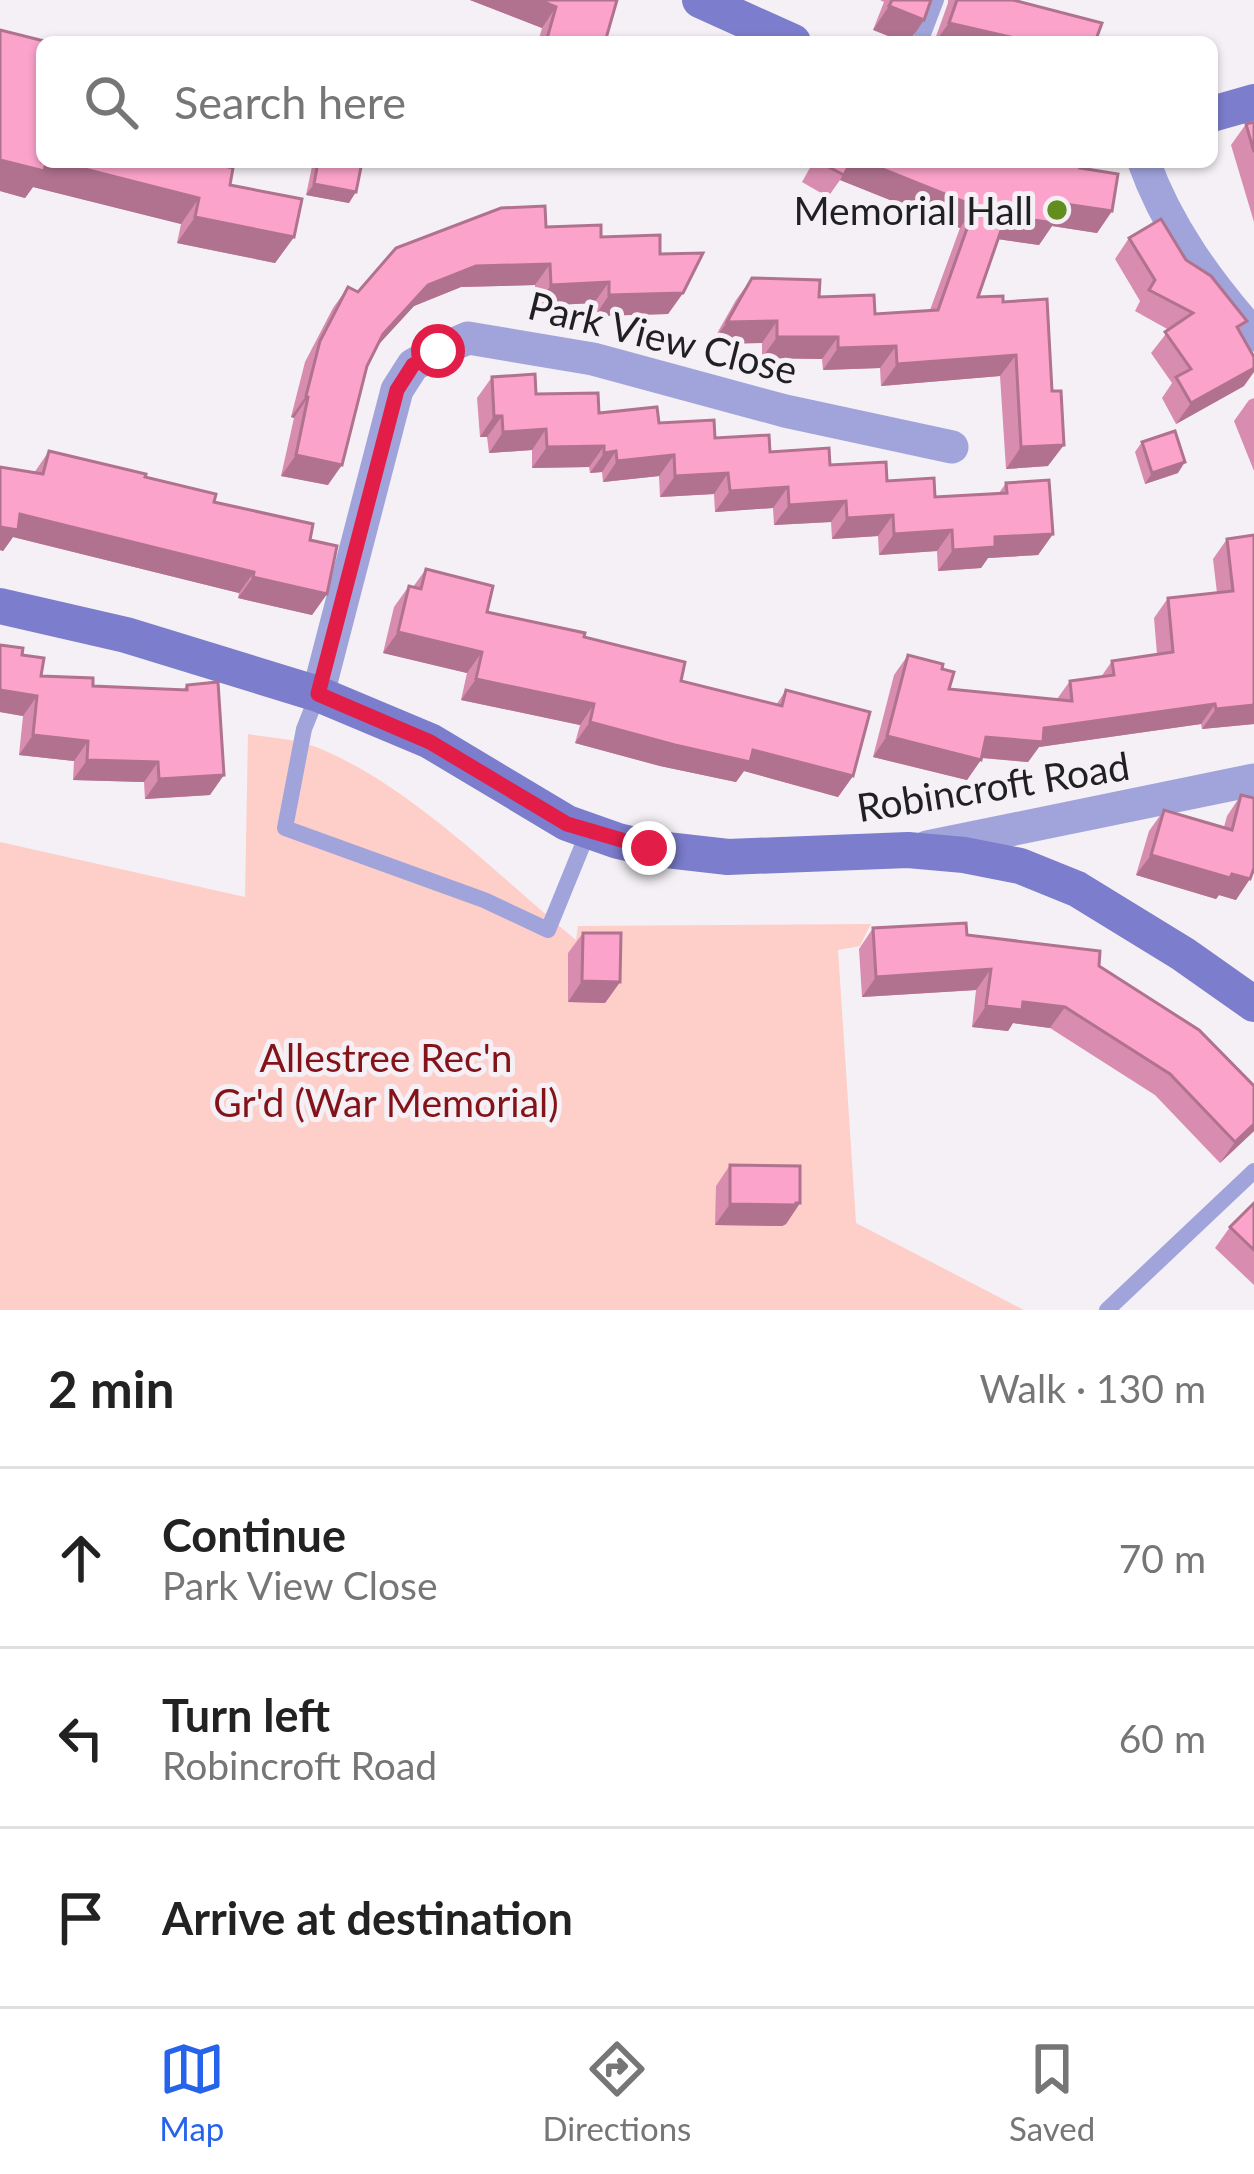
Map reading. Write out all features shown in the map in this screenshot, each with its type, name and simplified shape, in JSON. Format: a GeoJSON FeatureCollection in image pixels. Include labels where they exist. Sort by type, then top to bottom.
{"type":"FeatureCollection","features":[{"type":"Feature","properties":{"kind":"street"},"geometry":{"type":"LineString","coordinates":[[700,0],[780,36]]}},
{"type":"Feature","properties":{"kind":"street"},"geometry":{"type":"LineString","coordinates":[[1218,112],[1254,102]]}},
{"type":"Feature","properties":{"kind":"street"},"geometry":{"type":"LineString","coordinates":[[1146,168],[1189,250],[1254,335]]}},
{"type":"Feature","properties":{"kind":"street","name":"Park View Close"},"geometry":{"type":"LineString","coordinates":[[318,694],[397,390],[413,365],[468,338],[592,359],[785,410],[952,447]]}},
{"type":"Feature","properties":{"kind":"street","name":"Robincroft Road"},"geometry":{"type":"LineString","coordinates":[[0,606],[126,635],[318,694],[430,742],[567,824],[649,848],[728,857],[908,850],[1254,780]]}},
{"type":"Feature","properties":{"kind":"street"},"geometry":{"type":"LineString","coordinates":[[908,850],[964,854],[1019,866],[1077,890],[1254,1004]]}},
{"type":"Feature","properties":{"kind":"lane"},"geometry":{"type":"LineString","coordinates":[[922,36],[936,0]]}},
{"type":"Feature","properties":{"kind":"lane"},"geometry":{"type":"LineString","coordinates":[[318,694],[304,729],[285,828],[484,900],[548,930],[588,832]]}},
{"type":"Feature","properties":{"kind":"lane"},"geometry":{"type":"LineString","coordinates":[[1107,1310],[1254,1172]]}},
{"type":"Feature","properties":{"kind":"green space","name":"Allestree Rec'n Gr'd (War Memorial)"},"geometry":{"type":"Polygon","coordinates":[[[248,734],[313,746],[390,787],[576,940],[578,926],[871,924],[860,946],[838,950],[856,1223],[1024,1310],[0,1310],[0,842],[245,897],[248,734]]]}},
{"type":"Feature","properties":{"kind":"building"},"geometry":{"type":"Polygon","coordinates":[[[539,0],[617,0],[607,36],[548,36],[556,7],[539,0]]]}},
{"type":"Feature","properties":{"kind":"building"},"geometry":{"type":"Polygon","coordinates":[[[892,0],[931,0],[924,20],[889,6],[892,0]]]}},
{"type":"Feature","properties":{"kind":"building"},"geometry":{"type":"Polygon","coordinates":[[[957,0],[1013,0],[1102,23],[1097,36],[1006,36],[949,23],[957,0]]]}},
{"type":"Feature","properties":{"kind":"building"},"geometry":{"type":"Polygon","coordinates":[[[0,30],[36,39],[36,168],[45,168],[44,171],[0,160],[0,30]]]}},
{"type":"Feature","properties":{"kind":"building"},"geometry":{"type":"Polygon","coordinates":[[[1254,122],[1254,152],[1246,124],[1254,122]]]}},
{"type":"Feature","properties":{"kind":"building"},"geometry":{"type":"Polygon","coordinates":[[[81,168],[233,168],[230,185],[302,199],[294,237],[195,217],[199,198],[81,168]]]}},
{"type":"Feature","properties":{"kind":"building"},"geometry":{"type":"Polygon","coordinates":[[[317,168],[361,168],[356,192],[314,184],[317,168]]]}},
{"type":"Feature","properties":{"kind":"building"},"geometry":{"type":"Polygon","coordinates":[[[880,168],[1080,168],[1118,174],[1112,211],[1058,203],[1054,223],[1006,216],[978,297],[1003,296],[1003,302],[1047,299],[1052,391],[1061,391],[1064,445],[1021,447],[1016,355],[897,364],[896,346],[838,348],[838,337],[777,337],[777,321],[727,322],[752,278],[820,280],[819,297],[874,295],[875,314],[938,310],[975,206],[880,168]]]}},
{"type":"Feature","properties":{"kind":"building"},"geometry":{"type":"Polygon","coordinates":[[[545,206],[546,227],[601,225],[601,237],[660,235],[660,254],[703,253],[683,293],[609,295],[609,282],[551,285],[550,264],[476,266],[428,285],[383,334],[367,366],[342,465],[296,455],[320,341],[348,287],[358,292],[396,248],[501,208],[545,206]]]}},
{"type":"Feature","properties":{"kind":"building"},"geometry":{"type":"Polygon","coordinates":[[[1161,219],[1186,260],[1211,276],[1247,321],[1237,327],[1254,357],[1254,368],[1191,403],[1176,377],[1191,369],[1165,332],[1193,313],[1149,290],[1155,280],[1129,238],[1161,219]]]}},
{"type":"Feature","properties":{"kind":"building"},"geometry":{"type":"Polygon","coordinates":[[[535,374],[536,394],[598,393],[599,413],[657,407],[659,423],[714,420],[715,438],[769,435],[770,452],[829,448],[830,465],[886,462],[887,481],[934,478],[935,497],[1007,493],[1006,483],[1049,480],[1053,534],[995,537],[995,547],[953,550],[952,530],[894,534],[893,515],[847,518],[846,501],[789,505],[788,487],[730,491],[728,473],[675,476],[674,455],[617,461],[616,451],[604,453],[604,446],[547,447],[546,429],[503,432],[502,416],[494,416],[492,377],[535,374]]]}},
{"type":"Feature","properties":{"kind":"building"},"geometry":{"type":"Polygon","coordinates":[[[1175,431],[1185,462],[1152,473],[1142,442],[1175,431]]]}},
{"type":"Feature","properties":{"kind":"building"},"geometry":{"type":"Polygon","coordinates":[[[49,451],[216,494],[214,502],[313,524],[310,540],[337,546],[327,594],[20,514],[18,530],[0,527],[0,467],[43,474],[49,451]]]}},
{"type":"Feature","properties":{"kind":"building"},"geometry":{"type":"Polygon","coordinates":[[[1254,535],[1254,705],[1216,709],[1215,704],[1044,728],[1043,742],[986,737],[981,760],[887,736],[908,655],[943,664],[942,669],[954,672],[949,689],[1072,701],[1070,681],[1114,675],[1112,661],[1173,652],[1168,598],[1233,591],[1227,539],[1254,535]]]}},
{"type":"Feature","properties":{"kind":"building"},"geometry":{"type":"Polygon","coordinates":[[[426,569],[493,586],[487,612],[585,633],[584,637],[685,662],[681,681],[782,706],[786,690],[870,712],[853,776],[753,750],[750,762],[675,745],[590,722],[594,704],[476,679],[482,652],[398,632],[409,586],[421,589],[426,569]]]}},
{"type":"Feature","properties":{"kind":"building"},"geometry":{"type":"Polygon","coordinates":[[[0,645],[23,648],[22,655],[44,658],[41,676],[93,678],[93,686],[187,690],[187,685],[218,682],[224,775],[159,779],[158,762],[87,760],[88,741],[33,735],[37,696],[0,690],[0,645]]]}},
{"type":"Feature","properties":{"kind":"building"},"geometry":{"type":"Polygon","coordinates":[[[1241,795],[1254,798],[1250,879],[1232,874],[1230,878],[1151,855],[1164,810],[1232,830],[1241,795]]]}},
{"type":"Feature","properties":{"kind":"building"},"geometry":{"type":"Polygon","coordinates":[[[966,923],[967,935],[1100,951],[1099,966],[1199,1030],[1254,1086],[1254,1124],[1235,1142],[1170,1074],[1065,1007],[1023,1002],[1022,1010],[986,1006],[991,969],[876,977],[873,928],[966,923]]]}},
{"type":"Feature","properties":{"kind":"building"},"geometry":{"type":"Polygon","coordinates":[[[583,933],[621,933],[620,982],[582,981],[583,933]]]}},
{"type":"Feature","properties":{"kind":"building"},"geometry":{"type":"Polygon","coordinates":[[[730,1165],[800,1166],[800,1203],[730,1204],[730,1165]]]}},
{"type":"Feature","properties":{"kind":"building"},"geometry":{"type":"Polygon","coordinates":[[[1254,1203],[1254,1250],[1230,1227],[1254,1203]]]}},
{"type":"Feature","properties":{"kind":"place","name":"Memorial Hall"},"geometry":{"type":"Point","coordinates":[1057,210]}},
{"type":"Feature","properties":{"kind":"route"},"geometry":{"type":"LineString","coordinates":[[438,351],[413,365],[397,390],[318,694],[430,742],[567,824],[649,848]]}}]}
